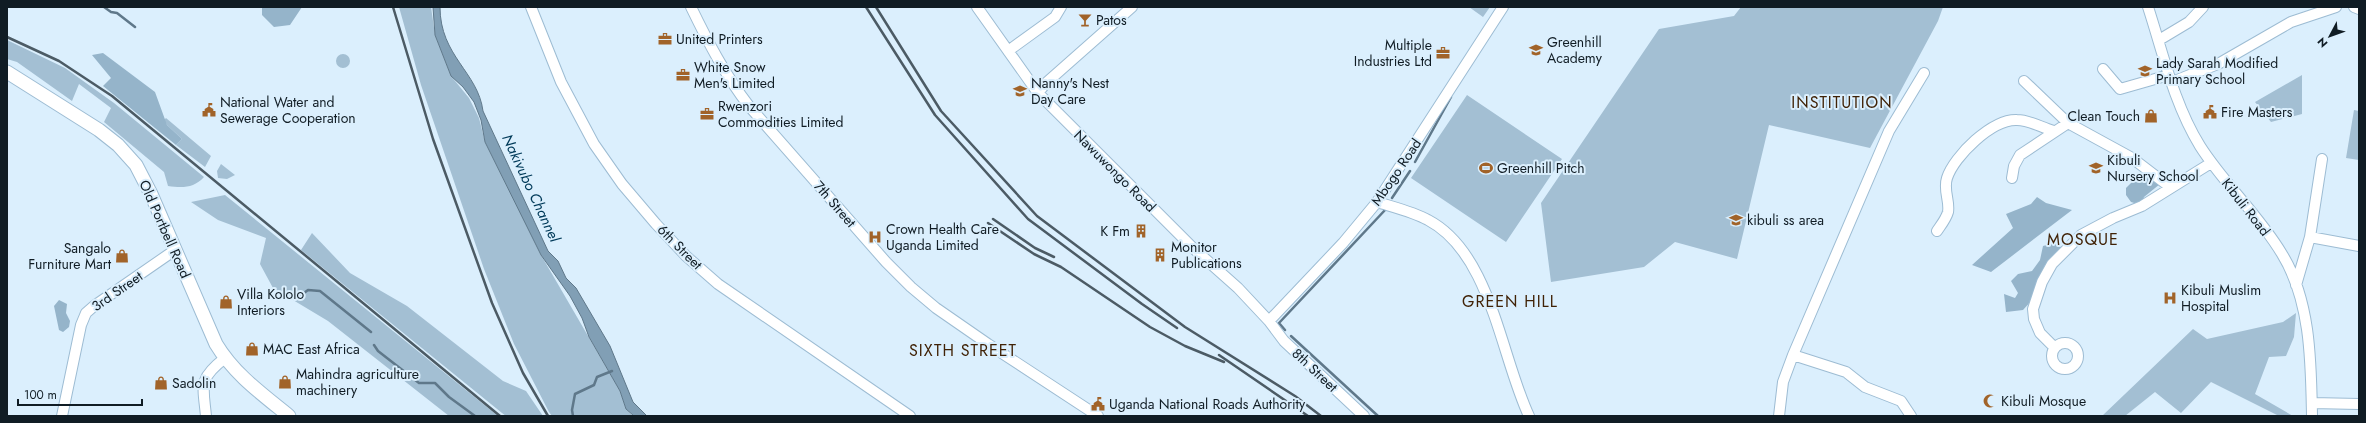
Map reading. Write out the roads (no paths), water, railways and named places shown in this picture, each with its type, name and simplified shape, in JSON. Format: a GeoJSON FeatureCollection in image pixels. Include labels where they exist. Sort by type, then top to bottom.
{"type":"FeatureCollection","features":[{"type":"Feature","properties":{"kind":"main road","name":"Old Portbell Road"},"geometry":{"type":"LineString","coordinates":[[7,72],[99,130],[118,145],[136,165],[151,194],[216,344],[225,358],[252,386],[288,416]]}},
{"type":"Feature","properties":{"kind":"street","name":"6th Street"},"geometry":{"type":"LineString","coordinates":[[531,7],[561,82],[580,120],[594,144],[622,184],[656,224],[686,256],[718,284],[910,416]]}},
{"type":"Feature","properties":{"kind":"street","name":"7th Street"},"geometry":{"type":"LineString","coordinates":[[691,7],[714,54],[730,81],[749,106],[886,262],[936,308],[1098,416]]}},
{"type":"Feature","properties":{"kind":"street","name":"Nawuwongo Road"},"geometry":{"type":"LineString","coordinates":[[977,7],[1038,93],[1193,248],[1238,288],[1269,321]]}},
{"type":"Feature","properties":{"kind":"street"},"geometry":{"type":"LineString","coordinates":[[1008,51],[1055,17],[1061,7]]}},
{"type":"Feature","properties":{"kind":"street"},"geometry":{"type":"LineString","coordinates":[[1038,93],[1046,83],[1132,7]]}},
{"type":"Feature","properties":{"kind":"street","name":"Mbogo Road"},"geometry":{"type":"LineString","coordinates":[[1269,321],[1343,243],[1377,202],[1503,7]]}},
{"type":"Feature","properties":{"kind":"street","name":"Kibuli Road"},"geometry":{"type":"LineString","coordinates":[[2148,7],[2170,78],[2193,133],[2211,163],[2281,253],[2296,285],[2308,338],[2312,416]]}},
{"type":"Feature","properties":{"kind":"street"},"geometry":{"type":"LineString","coordinates":[[2159,40],[2189,22],[2203,7]]}},
{"type":"Feature","properties":{"kind":"street"},"geometry":{"type":"LineString","coordinates":[[2103,69],[2120,88],[2170,78],[2218,64],[2291,22],[2336,7]]}},
{"type":"Feature","properties":{"kind":"street"},"geometry":{"type":"LineString","coordinates":[[2354,7],[2359,9]]}},
{"type":"Feature","properties":{"kind":"street"},"geometry":{"type":"LineString","coordinates":[[1779,416],[1783,382],[1792,355],[1889,131],[1924,73]]}},
{"type":"Feature","properties":{"kind":"street"},"geometry":{"type":"LineString","coordinates":[[2024,81],[2068,123],[2132,158],[2170,187]]}},
{"type":"Feature","properties":{"kind":"street"},"geometry":{"type":"LineString","coordinates":[[1938,231],[1948,210],[1945,192],[1947,179],[1953,166],[1973,141],[2011,120],[2030,123],[2054,131]]}},
{"type":"Feature","properties":{"kind":"street"},"geometry":{"type":"LineString","coordinates":[[2012,178],[2014,166],[2020,155],[2068,123]]}},
{"type":"Feature","properties":{"kind":"street"},"geometry":{"type":"LineString","coordinates":[[2296,285],[2310,237],[2322,159]]}},
{"type":"Feature","properties":{"kind":"street"},"geometry":{"type":"LineString","coordinates":[[2054,347],[2040,334],[2034,319],[2034,309],[2042,282],[2052,264],[2081,235],[2112,218],[2142,206],[2170,187],[2211,163]]}},
{"type":"Feature","properties":{"kind":"street"},"geometry":{"type":"LineString","coordinates":[[1377,202],[1427,219],[1445,232],[1466,257],[1485,290],[1529,416]]}},
{"type":"Feature","properties":{"kind":"street"},"geometry":{"type":"LineString","coordinates":[[2310,237],[2359,246]]}},
{"type":"Feature","properties":{"kind":"street","name":"3rd Street"},"geometry":{"type":"LineString","coordinates":[[62,416],[81,325],[86,313],[175,250]]}},
{"type":"Feature","properties":{"kind":"street","name":"8th Street"},"geometry":{"type":"LineString","coordinates":[[1269,321],[1284,341],[1364,416]]}},
{"type":"Feature","properties":{"kind":"street"},"geometry":{"type":"LineString","coordinates":[[2062,342],[2072,344],[2078,351],[2077,361],[2071,368],[2062,369],[2054,364],[2051,355],[2054,347],[2062,342]]}},
{"type":"Feature","properties":{"kind":"street"},"geometry":{"type":"LineString","coordinates":[[1792,355],[1846,372],[1865,387],[1901,402],[1911,416]]}},
{"type":"Feature","properties":{"kind":"street"},"geometry":{"type":"LineString","coordinates":[[206,416],[203,385],[210,370],[225,358]]}},
{"type":"Feature","properties":{"kind":"street"},"geometry":{"type":"LineString","coordinates":[[2312,403],[2359,404]]}},
{"type":"Feature","properties":{"kind":"waterway"},"geometry":{"type":"LineString","coordinates":[[104,7],[111,12],[117,13],[135,27]]}},
{"type":"Feature","properties":{"kind":"waterway"},"geometry":{"type":"LineString","coordinates":[[1415,162],[1451,97]]}},
{"type":"Feature","properties":{"kind":"waterway"},"geometry":{"type":"LineString","coordinates":[[1392,198],[1410,171]]}},
{"type":"Feature","properties":{"kind":"waterway"},"geometry":{"type":"LineString","coordinates":[[1285,330],[1279,323],[1386,209]]}},
{"type":"Feature","properties":{"kind":"waterway"},"geometry":{"type":"LineString","coordinates":[[300,296],[308,290],[320,291],[371,332]]}},
{"type":"Feature","properties":{"kind":"waterway"},"geometry":{"type":"LineString","coordinates":[[1291,336],[1378,416]]}},
{"type":"Feature","properties":{"kind":"waterway"},"geometry":{"type":"LineString","coordinates":[[374,345],[378,351],[419,383],[435,383],[449,397],[475,416]]}},
{"type":"Feature","properties":{"kind":"waterway"},"geometry":{"type":"LineString","coordinates":[[573,416],[572,410],[575,394],[594,385],[597,377],[612,371]]}},
{"type":"Feature","properties":{"kind":"railway"},"geometry":{"type":"LineString","coordinates":[[393,7],[433,139],[492,303],[523,373],[548,416]]}},
{"type":"Feature","properties":{"kind":"railway"},"geometry":{"type":"LineString","coordinates":[[866,7],[935,115],[1028,219],[1142,304],[1177,328]]}},
{"type":"Feature","properties":{"kind":"railway"},"geometry":{"type":"LineString","coordinates":[[876,7],[941,111],[1037,216],[1185,327],[1295,396],[1321,416]]}},
{"type":"Feature","properties":{"kind":"railway"},"geometry":{"type":"LineString","coordinates":[[7,37],[59,61],[112,96],[500,416]]}},
{"type":"Feature","properties":{"kind":"railway"},"geometry":{"type":"LineString","coordinates":[[993,219],[1035,248],[1054,257]]}},
{"type":"Feature","properties":{"kind":"railway"},"geometry":{"type":"LineString","coordinates":[[988,223],[1034,254],[1061,267],[1150,327],[1185,346],[1224,362]]}},
{"type":"Feature","properties":{"kind":"railway"},"geometry":{"type":"LineString","coordinates":[[1219,355],[1308,416]]}},
{"type":"Feature","properties":{"kind":"place","name":"Patos"},"geometry":{"type":"Point","coordinates":[1085,20]}},
{"type":"Feature","properties":{"kind":"place","name":"United Printers"},"geometry":{"type":"Point","coordinates":[665,39]}},
{"type":"Feature","properties":{"kind":"place","name":"Greenhill Academy"},"geometry":{"type":"Point","coordinates":[1536,50]}},
{"type":"Feature","properties":{"kind":"place","name":"Multiple Industries Ltd"},"geometry":{"type":"Point","coordinates":[1443,53]}},
{"type":"Feature","properties":{"kind":"place","name":"Lady Sarah Modified Primary School"},"geometry":{"type":"Point","coordinates":[2145,71]}},
{"type":"Feature","properties":{"kind":"place","name":"White Snow Men's Limited"},"geometry":{"type":"Point","coordinates":[683,75]}},
{"type":"Feature","properties":{"kind":"place","name":"Nanny's Nest Day Care"},"geometry":{"type":"Point","coordinates":[1020,91]}},
{"type":"Feature","properties":{"kind":"place","name":"National Water and Sewerage Cooperation"},"geometry":{"type":"Point","coordinates":[209,110]}},
{"type":"Feature","properties":{"kind":"place","name":"Fire Masters"},"geometry":{"type":"Point","coordinates":[2210,112]}},
{"type":"Feature","properties":{"kind":"place","name":"Rwenzori Commodities Limited"},"geometry":{"type":"Point","coordinates":[707,114]}},
{"type":"Feature","properties":{"kind":"place","name":"Clean Touch"},"geometry":{"type":"Point","coordinates":[2151,116]}},
{"type":"Feature","properties":{"kind":"place","name":"Greenhill Pitch"},"geometry":{"type":"Point","coordinates":[1486,168]}},
{"type":"Feature","properties":{"kind":"place","name":"Kibuli Nursery School"},"geometry":{"type":"Point","coordinates":[2096,168]}},
{"type":"Feature","properties":{"kind":"place","name":"kibuli ss area"},"geometry":{"type":"Point","coordinates":[1736,220]}},
{"type":"Feature","properties":{"kind":"place","name":"K Fm"},"geometry":{"type":"Point","coordinates":[1141,231]}},
{"type":"Feature","properties":{"kind":"place","name":"Crown Health Care Uganda Limited"},"geometry":{"type":"Point","coordinates":[875,237]}},
{"type":"Feature","properties":{"kind":"place","name":"Monitor Publications"},"geometry":{"type":"Point","coordinates":[1160,255]}},
{"type":"Feature","properties":{"kind":"place","name":"Sangalo Furniture Mart"},"geometry":{"type":"Point","coordinates":[122,256]}},
{"type":"Feature","properties":{"kind":"place","name":"Kibuli Muslim Hospital"},"geometry":{"type":"Point","coordinates":[2170,298]}},
{"type":"Feature","properties":{"kind":"place","name":"Villa Kololo Interiors"},"geometry":{"type":"Point","coordinates":[226,302]}},
{"type":"Feature","properties":{"kind":"place","name":"MAC East Africa"},"geometry":{"type":"Point","coordinates":[252,349]}},
{"type":"Feature","properties":{"kind":"place","name":"Mahindra agriculture machinery"},"geometry":{"type":"Point","coordinates":[285,382]}},
{"type":"Feature","properties":{"kind":"place","name":"Sadolin"},"geometry":{"type":"Point","coordinates":[161,383]}},
{"type":"Feature","properties":{"kind":"place","name":"Kibuli Mosque"},"geometry":{"type":"Point","coordinates":[1990,401]}},
{"type":"Feature","properties":{"kind":"place","name":"Uganda National Roads Authority"},"geometry":{"type":"Point","coordinates":[1098,404]}},
{"type":"Feature","properties":{"kind":"district","name":"INSTITUTION"},"geometry":{"type":"Point","coordinates":[1842,102]}},
{"type":"Feature","properties":{"kind":"district","name":"MOSQUE"},"geometry":{"type":"Point","coordinates":[2083,239]}},
{"type":"Feature","properties":{"kind":"district","name":"GREEN HILL"},"geometry":{"type":"Point","coordinates":[1510,301]}},
{"type":"Feature","properties":{"kind":"district","name":"SIXTH STREET"},"geometry":{"type":"Point","coordinates":[963,350]}},
{"type":"Feature","properties":{"kind":"water label","name":"Nakivubo Channel"},"geometry":{"type":"Point","coordinates":[531,188]}}]}
